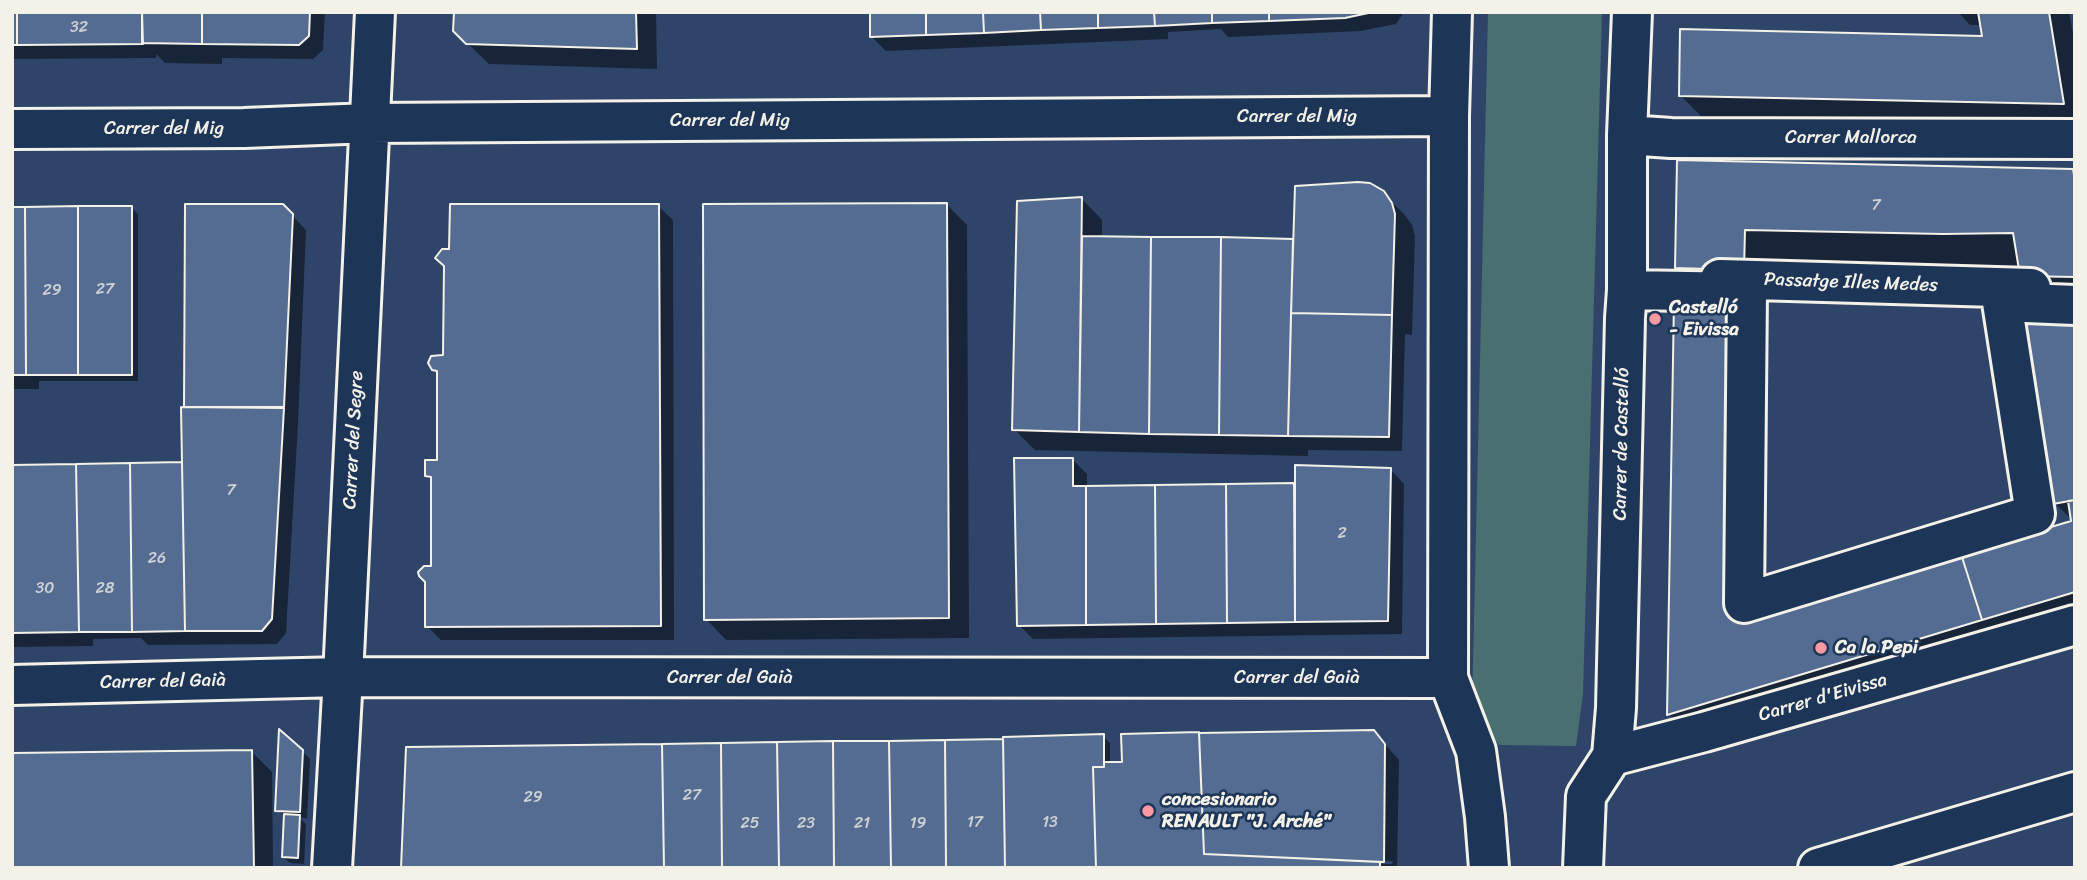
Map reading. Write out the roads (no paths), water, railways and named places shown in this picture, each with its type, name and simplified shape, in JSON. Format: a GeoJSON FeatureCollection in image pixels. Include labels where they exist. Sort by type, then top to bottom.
{"type":"FeatureCollection","features":[{"type":"Feature","properties":{"kind":"street","name":"Carrer del Segre"},"geometry":{"type":"LineString","coordinates":[[332,868],[375,12]]}},
{"type":"Feature","properties":{"kind":"street"},"geometry":{"type":"LineString","coordinates":[[1452,12],[1449,116],[1448,678],[1476,751],[1489,868]]}},
{"type":"Feature","properties":{"kind":"street","name":"Carrer de Castelló"},"geometry":{"type":"LineString","coordinates":[[1584,868],[1586,796],[1612,756],[1616,708],[1627,283],[1627,135],[1632,12]]}},
{"type":"Feature","properties":{"kind":"street","name":"Carrer del Mig"},"geometry":{"type":"LineString","coordinates":[[12,129],[244,128],[370,123],[1449,116]]}},
{"type":"Feature","properties":{"kind":"street","name":"Carrer Mallorca"},"geometry":{"type":"LineString","coordinates":[[1627,135],[1671,138],[2075,139]]}},
{"type":"Feature","properties":{"kind":"street"},"geometry":{"type":"LineString","coordinates":[[1627,283],[1747,292],[1744,603],[2035,514],[2002,302],[2075,305]]}},
{"type":"Feature","properties":{"kind":"street","name":"Passatge Illes Medes"},"geometry":{"type":"LineString","coordinates":[[1627,283],[2075,290]]}},
{"type":"Feature","properties":{"kind":"street","name":"Carrer d'Eivissa"},"geometry":{"type":"LineString","coordinates":[[1612,756],[1704,733],[2075,625]]}},
{"type":"Feature","properties":{"kind":"street","name":"Carrer del Gaià"},"geometry":{"type":"LineString","coordinates":[[12,685],[343,677],[1448,678]]}},
{"type":"Feature","properties":{"kind":"street"},"geometry":{"type":"LineString","coordinates":[[1818,868],[2075,792]]}},
{"type":"Feature","properties":{"kind":"place","name":"Castelló - Eivissa"},"geometry":{"type":"Point","coordinates":[1655,319]}},
{"type":"Feature","properties":{"kind":"place","name":"Ca la Pepi"},"geometry":{"type":"Point","coordinates":[1821,648]}},
{"type":"Feature","properties":{"kind":"place","name":"concesionario RENAULT \"J. Arché\""},"geometry":{"type":"Point","coordinates":[1148,811]}}]}
